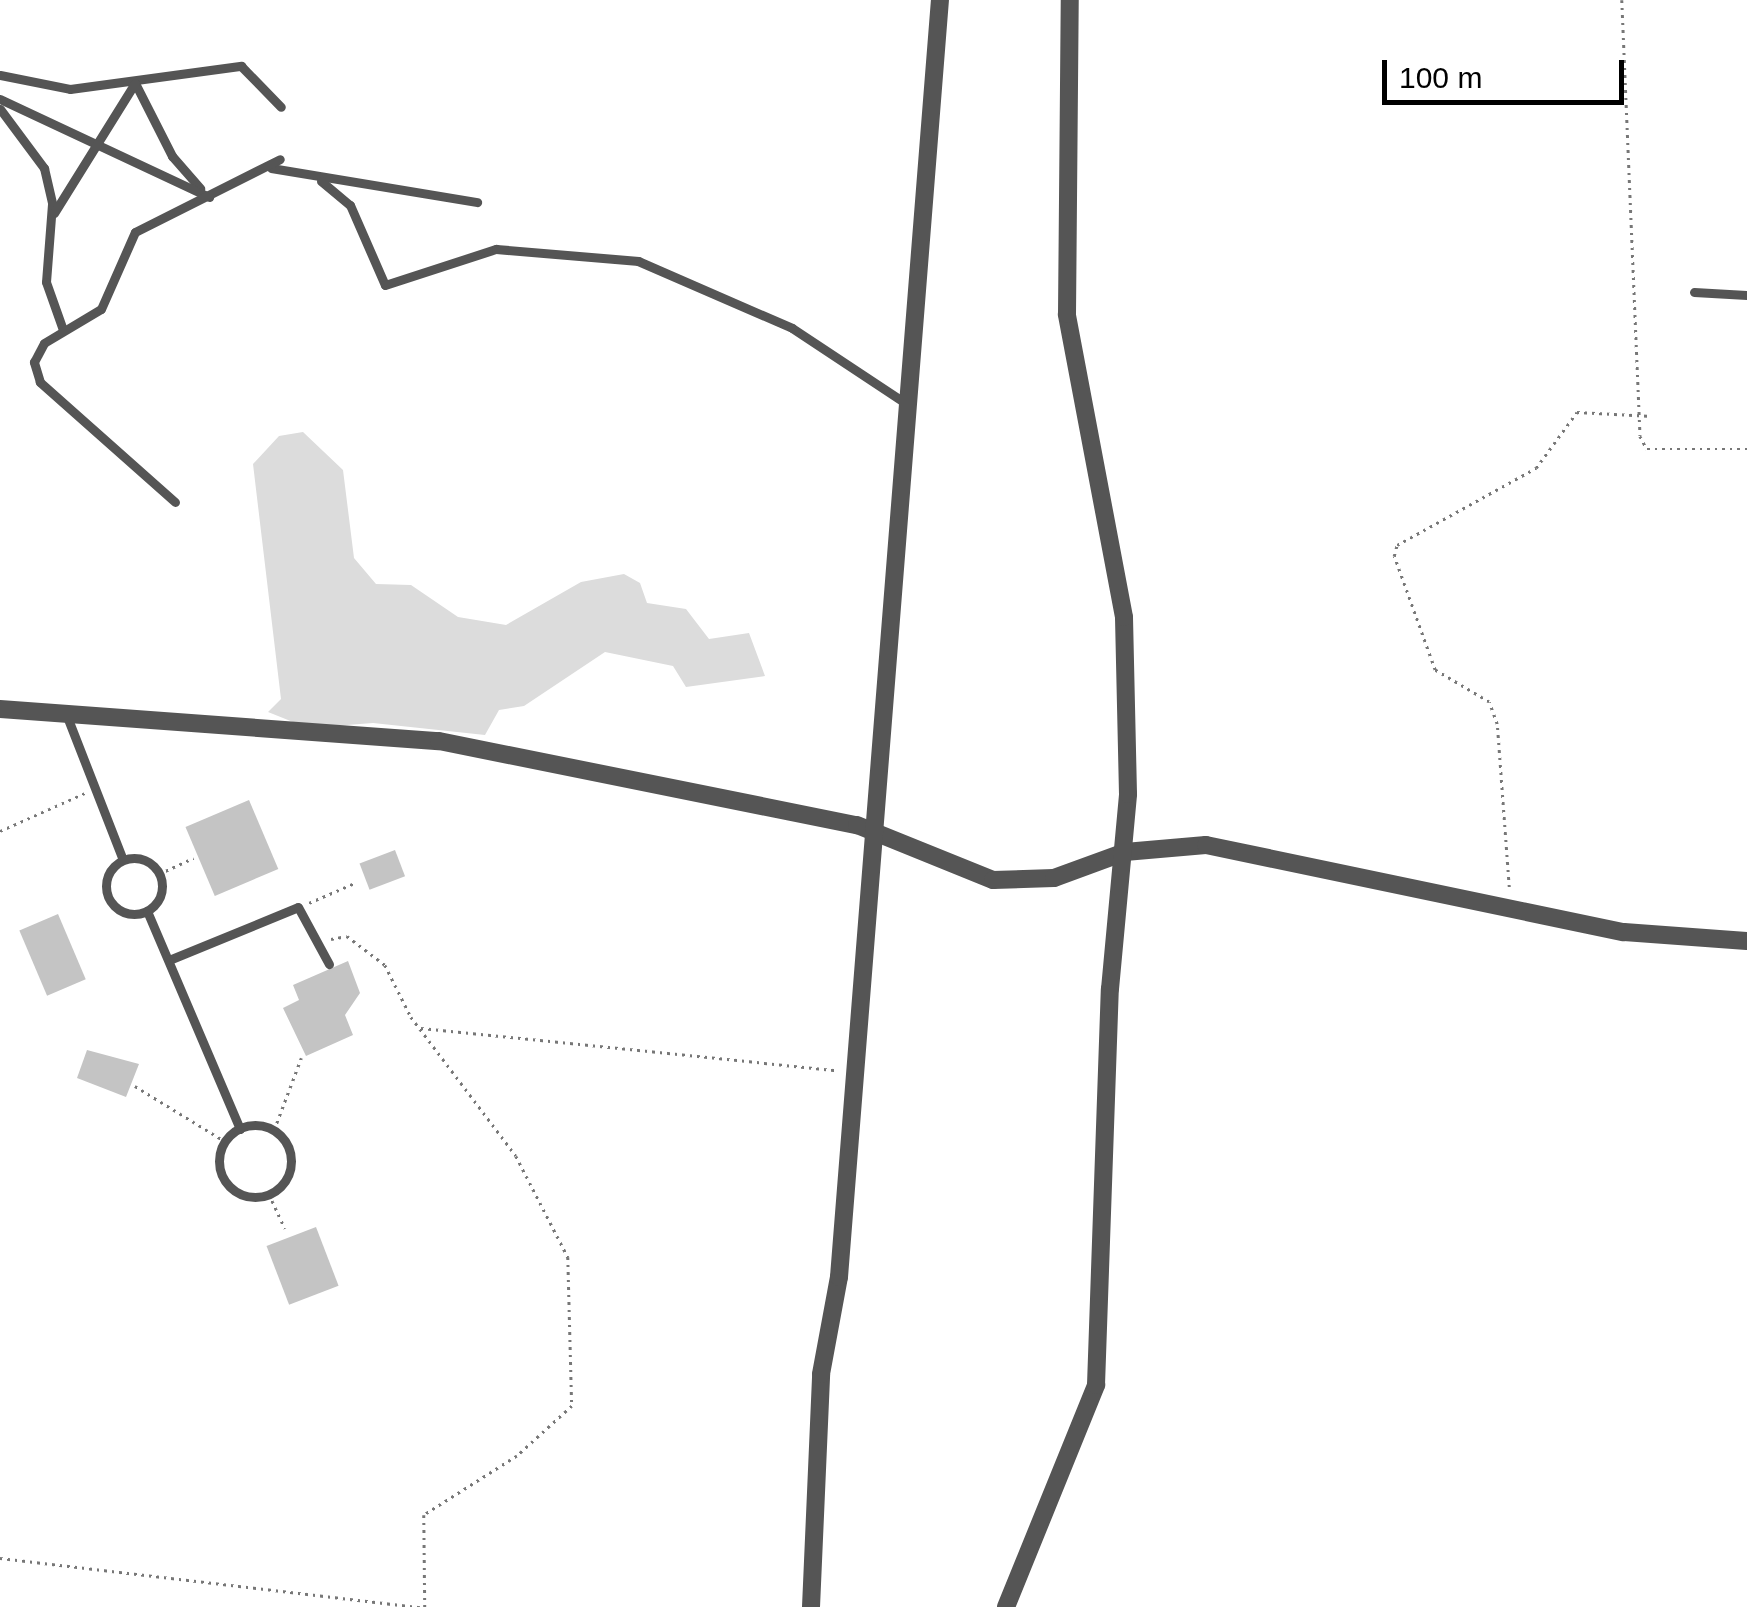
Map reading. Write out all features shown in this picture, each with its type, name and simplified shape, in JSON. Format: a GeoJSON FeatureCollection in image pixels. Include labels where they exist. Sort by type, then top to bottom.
{"type":"FeatureCollection","features":[{"type":"Feature","properties":{"kind":"street"},"geometry":{"type":"LineString","coordinates":[[811,1607],[821,1374],[839,1277],[904,402],[940,0]]}},
{"type":"Feature","properties":{"kind":"street"},"geometry":{"type":"LineString","coordinates":[[1006,1607],[1094,1399],[1116,897],[1126,852],[1124,617],[1067,314],[1070,0]]}},
{"type":"Feature","properties":{"kind":"street"},"geometry":{"type":"LineString","coordinates":[[0,708],[68,719],[439,741],[872,832],[993,880],[1054,878],[1126,852],[1234,848],[1624,932],[1747,941]]}},
{"type":"Feature","properties":{"kind":"street"},"geometry":{"type":"LineString","coordinates":[[1509,887],[1511,910]]}},
{"type":"Feature","properties":{"kind":"lane"},"geometry":{"type":"LineString","coordinates":[[0,75],[70,89],[242,66],[282,107]]}},
{"type":"Feature","properties":{"kind":"lane"},"geometry":{"type":"LineString","coordinates":[[49,225],[90,146],[135,82]]}},
{"type":"Feature","properties":{"kind":"lane"},"geometry":{"type":"LineString","coordinates":[[135,82],[172,156],[209,197]]}},
{"type":"Feature","properties":{"kind":"lane"},"geometry":{"type":"LineString","coordinates":[[0,98],[27,104],[90,146],[209,197]]}},
{"type":"Feature","properties":{"kind":"lane"},"geometry":{"type":"LineString","coordinates":[[0,109],[44,168],[49,225],[46,282],[63,330]]}},
{"type":"Feature","properties":{"kind":"lane"},"geometry":{"type":"LineString","coordinates":[[175,502],[40,382],[34,362],[63,330],[101,308],[135,232],[270,168],[280,159]]}},
{"type":"Feature","properties":{"kind":"lane"},"geometry":{"type":"LineString","coordinates":[[270,168],[321,181],[477,202]]}},
{"type":"Feature","properties":{"kind":"lane"},"geometry":{"type":"LineString","coordinates":[[321,181],[350,205],[385,284],[496,249],[638,260],[792,328],[904,402]]}},
{"type":"Feature","properties":{"kind":"lane"},"geometry":{"type":"LineString","coordinates":[[1694,292],[1747,295]]}},
{"type":"Feature","properties":{"kind":"lane"},"geometry":{"type":"LineString","coordinates":[[68,719],[124,860]]}},
{"type":"Feature","properties":{"kind":"lane"},"geometry":{"type":"LineString","coordinates":[[124,860],[148,862],[160,874],[162,891],[147,911]]}},
{"type":"Feature","properties":{"kind":"lane"},"geometry":{"type":"LineString","coordinates":[[124,860],[106,880],[108,898],[121,911],[147,911]]}},
{"type":"Feature","properties":{"kind":"lane"},"geometry":{"type":"LineString","coordinates":[[169,960],[298,908],[330,964]]}},
{"type":"Feature","properties":{"kind":"lane"},"geometry":{"type":"LineString","coordinates":[[147,911],[240,1128]]}},
{"type":"Feature","properties":{"kind":"lane"},"geometry":{"type":"LineString","coordinates":[[240,1128],[274,1130],[291,1167],[269,1194],[246,1196],[227,1182],[226,1142],[240,1128]]}},
{"type":"Feature","properties":{"kind":"path"},"geometry":{"type":"LineString","coordinates":[[1622,0],[1639,412],[1647,449],[1747,449]]}},
{"type":"Feature","properties":{"kind":"path"},"geometry":{"type":"LineString","coordinates":[[1509,887],[1497,724],[1490,702],[1435,670],[1394,556],[1536,468],[1577,412],[1639,412],[1652,416]]}},
{"type":"Feature","properties":{"kind":"path"},"geometry":{"type":"LineString","coordinates":[[0,831],[95,788]]}},
{"type":"Feature","properties":{"kind":"path"},"geometry":{"type":"LineString","coordinates":[[160,874],[194,858]]}},
{"type":"Feature","properties":{"kind":"path"},"geometry":{"type":"LineString","coordinates":[[298,908],[357,882]]}},
{"type":"Feature","properties":{"kind":"path"},"geometry":{"type":"LineString","coordinates":[[0,1558],[423,1607],[424,1515],[567,1416],[572,1314],[553,1216],[419,1028],[368,946],[347,936],[320,943]]}},
{"type":"Feature","properties":{"kind":"path"},"geometry":{"type":"LineString","coordinates":[[419,1028],[852,1070]]}},
{"type":"Feature","properties":{"kind":"path"},"geometry":{"type":"LineString","coordinates":[[274,1130],[301,1058]]}},
{"type":"Feature","properties":{"kind":"path"},"geometry":{"type":"LineString","coordinates":[[135,1086],[226,1142]]}},
{"type":"Feature","properties":{"kind":"path"},"geometry":{"type":"LineString","coordinates":[[269,1194],[285,1229]]}},
{"type":"Feature","properties":{"kind":"shaded area"},"geometry":{"type":"Polygon","coordinates":[[[303,432],[343,470],[354,558],[376,584],[411,585],[458,617],[506,625],[581,582],[624,574],[640,583],[647,603],[686,609],[709,639],[749,633],[765,676],[686,687],[673,666],[605,652],[524,706],[499,710],[485,735],[373,723],[308,728],[268,712],[281,699],[253,464],[279,436],[303,432]]]}},
{"type":"Feature","properties":{"kind":"building"},"geometry":{"type":"Polygon","coordinates":[[[249,800],[278,869],[215,896],[185,827],[249,800]]]}},
{"type":"Feature","properties":{"kind":"building"},"geometry":{"type":"Polygon","coordinates":[[[395,850],[405,876],[370,890],[360,864],[395,850]]]}},
{"type":"Feature","properties":{"kind":"building"},"geometry":{"type":"Polygon","coordinates":[[[58,914],[86,979],[47,996],[19,930],[58,914]]]}},
{"type":"Feature","properties":{"kind":"building"},"geometry":{"type":"Polygon","coordinates":[[[348,961],[360,993],[345,1015],[353,1035],[306,1056],[283,1008],[299,1000],[293,985],[348,961]]]}},
{"type":"Feature","properties":{"kind":"building"},"geometry":{"type":"Polygon","coordinates":[[[87,1050],[139,1064],[126,1097],[77,1078],[87,1050]]]}},
{"type":"Feature","properties":{"kind":"building"},"geometry":{"type":"Polygon","coordinates":[[[316,1227],[339,1286],[289,1305],[267,1246],[316,1227]]]}}]}
